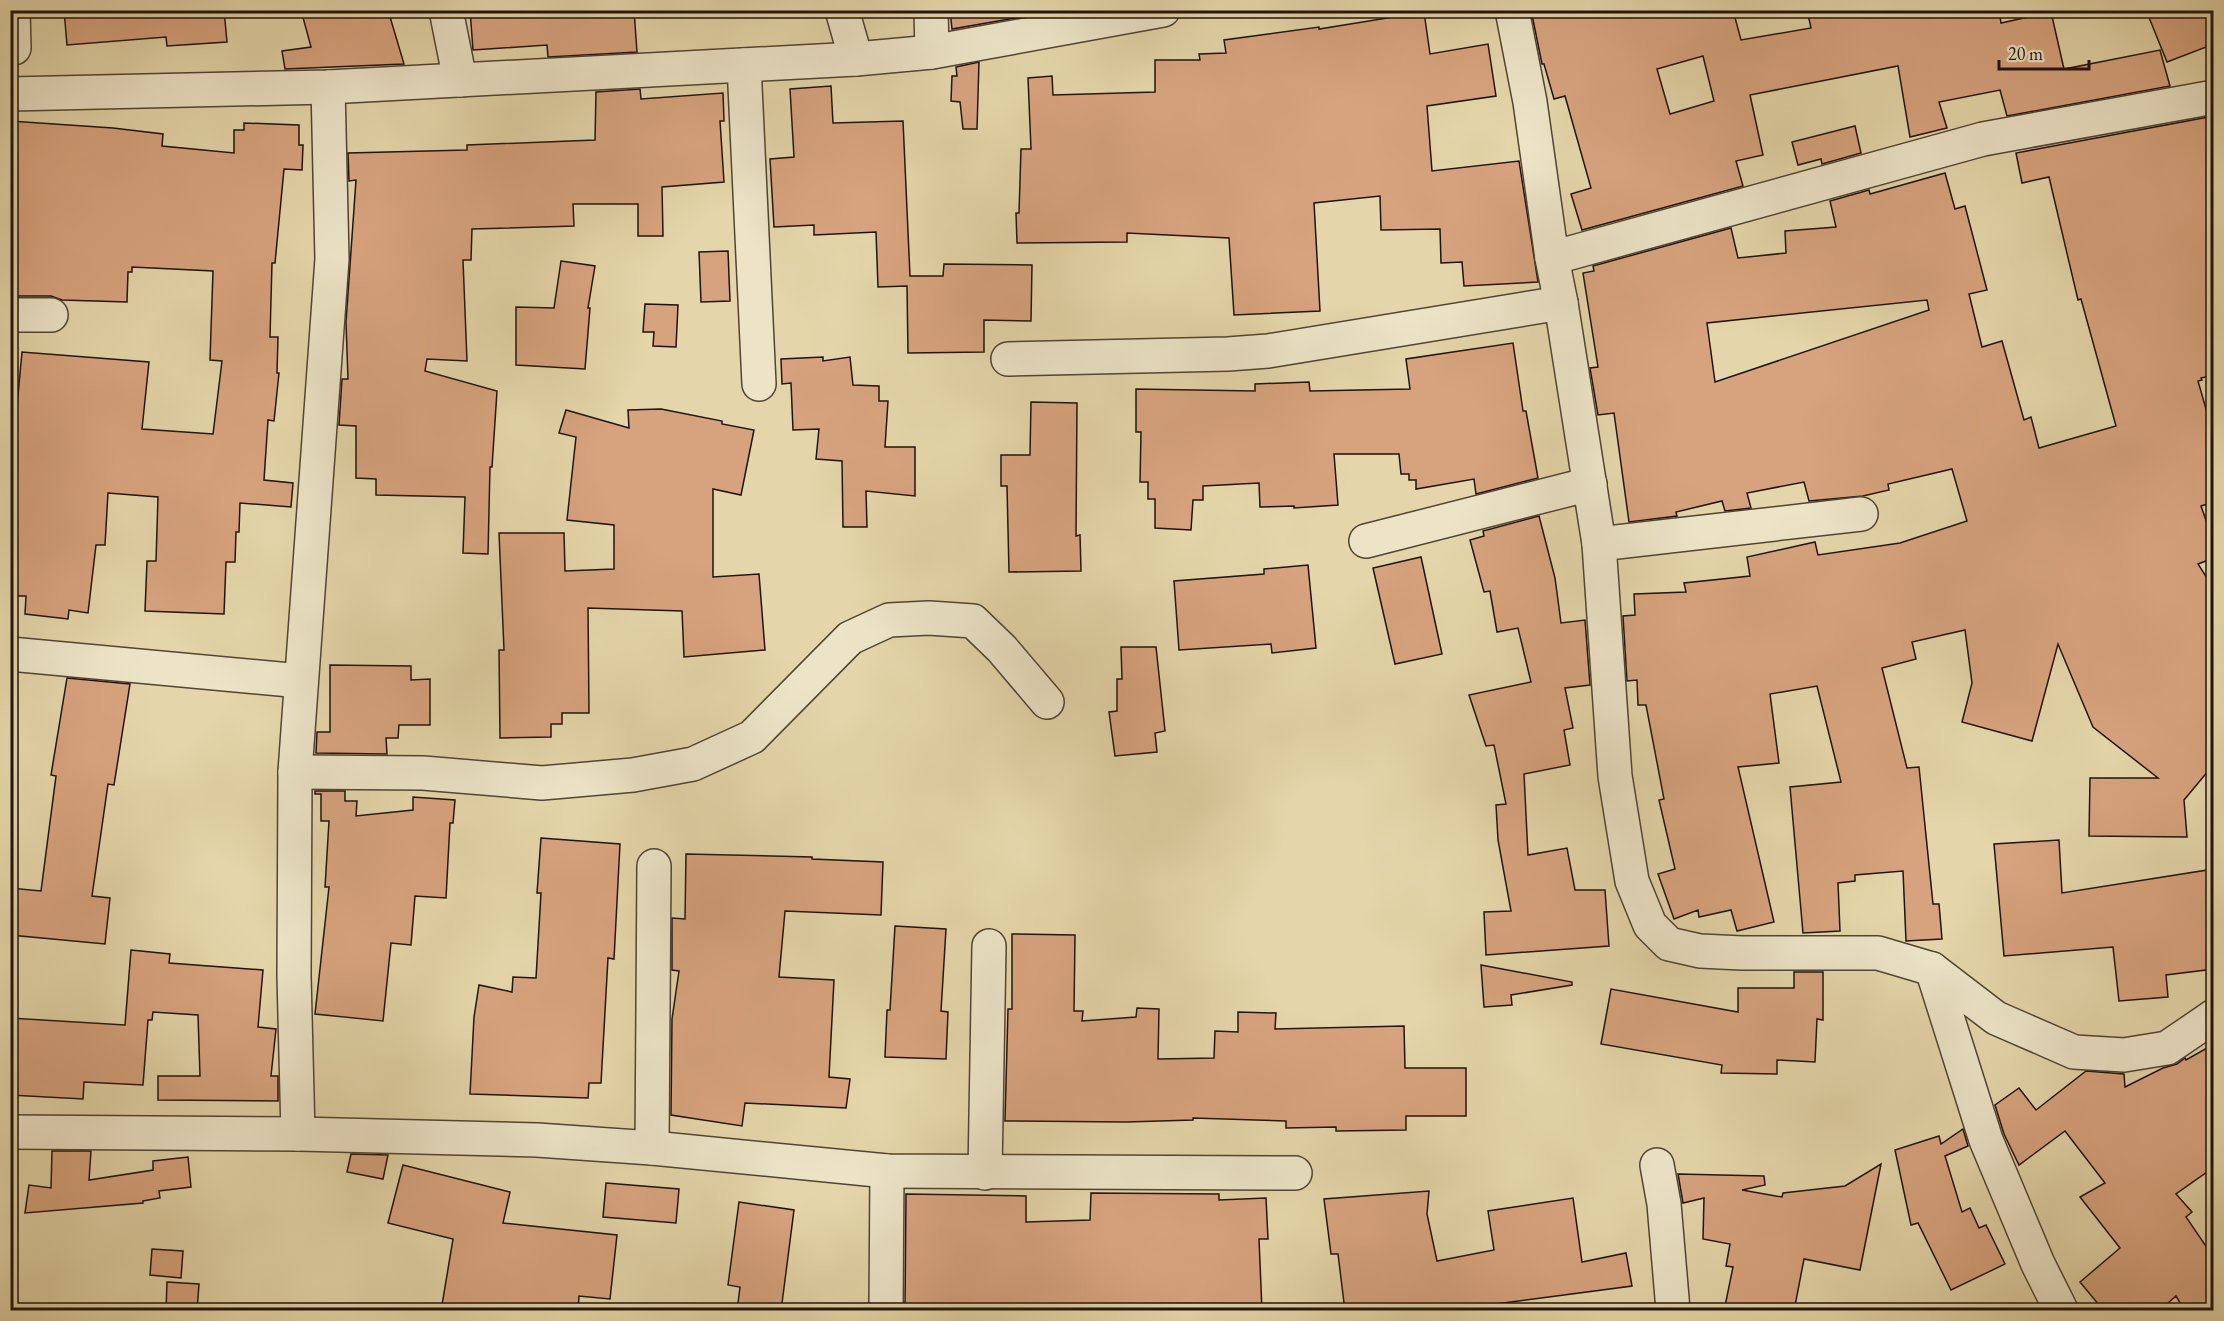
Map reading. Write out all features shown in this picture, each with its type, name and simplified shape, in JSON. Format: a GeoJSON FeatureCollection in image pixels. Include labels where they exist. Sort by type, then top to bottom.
{"type":"FeatureCollection","features":[{"type":"Feature","properties":{"kind":"street"},"geometry":{"type":"LineString","coordinates":[[13,10],[14,48]]}},
{"type":"Feature","properties":{"kind":"street"},"geometry":{"type":"LineString","coordinates":[[446,10],[459,80]]}},
{"type":"Feature","properties":{"kind":"street"},"geometry":{"type":"LineString","coordinates":[[842,10],[856,58]]}},
{"type":"Feature","properties":{"kind":"street"},"geometry":{"type":"LineString","coordinates":[[931,10],[932,52]]}},
{"type":"Feature","properties":{"kind":"street"},"geometry":{"type":"LineString","coordinates":[[10,94],[328,87],[856,58],[932,52],[1163,10]]}},
{"type":"Feature","properties":{"kind":"street"},"geometry":{"type":"LineString","coordinates":[[1512,10],[1530,102],[1552,258],[1599,544],[1616,776],[1632,881],[1650,924],[1669,944],[1700,951],[1878,953],[1932,969],[1996,1018],[2074,1052],[2124,1055],[2167,1048],[2214,1016]]}},
{"type":"Feature","properties":{"kind":"street"},"geometry":{"type":"LineString","coordinates":[[744,65],[759,384]]}},
{"type":"Feature","properties":{"kind":"street"},"geometry":{"type":"LineString","coordinates":[[297,1134],[294,976],[295,772],[332,259],[328,87]]}},
{"type":"Feature","properties":{"kind":"street"},"geometry":{"type":"LineString","coordinates":[[1552,258],[1983,139],[2214,97]]}},
{"type":"Feature","properties":{"kind":"street"},"geometry":{"type":"LineString","coordinates":[[1008,359],[1268,351],[1561,303]]}},
{"type":"Feature","properties":{"kind":"street"},"geometry":{"type":"LineString","coordinates":[[10,315],[51,315]]}},
{"type":"Feature","properties":{"kind":"street"},"geometry":{"type":"LineString","coordinates":[[1366,541],[1590,483]]}},
{"type":"Feature","properties":{"kind":"street"},"geometry":{"type":"LineString","coordinates":[[1599,544],[1861,514]]}},
{"type":"Feature","properties":{"kind":"street"},"geometry":{"type":"LineString","coordinates":[[295,772],[423,773],[542,783],[633,775],[693,764],[752,737],[850,638],[890,620],[929,618],[973,621],[1002,649],[1047,702]]}},
{"type":"Feature","properties":{"kind":"street"},"geometry":{"type":"LineString","coordinates":[[10,654],[301,681]]}},
{"type":"Feature","properties":{"kind":"street"},"geometry":{"type":"LineString","coordinates":[[652,1148],[654,866]]}},
{"type":"Feature","properties":{"kind":"street"},"geometry":{"type":"LineString","coordinates":[[985,1173],[989,946]]}},
{"type":"Feature","properties":{"kind":"street"},"geometry":{"type":"LineString","coordinates":[[1932,969],[1986,1140],[2038,1264],[2061,1311]]}},
{"type":"Feature","properties":{"kind":"street"},"geometry":{"type":"LineString","coordinates":[[10,1132],[297,1134],[537,1140],[652,1148],[887,1171],[1295,1173]]}},
{"type":"Feature","properties":{"kind":"street"},"geometry":{"type":"LineString","coordinates":[[1657,1165],[1664,1204],[1673,1311]]}},
{"type":"Feature","properties":{"kind":"street"},"geometry":{"type":"LineString","coordinates":[[886,1311],[887,1171]]}},
{"type":"Feature","properties":{"kind":"building"},"geometry":{"type":"Polygon","coordinates":[[[64,10],[224,10],[227,42],[167,46],[166,37],[67,45],[64,10]]]}},
{"type":"Feature","properties":{"kind":"building"},"geometry":{"type":"Polygon","coordinates":[[[301,10],[388,10],[404,64],[285,69],[282,51],[311,47],[301,10]]]}},
{"type":"Feature","properties":{"kind":"building"},"geometry":{"type":"Polygon","coordinates":[[[470,10],[634,10],[637,52],[548,57],[547,45],[473,50],[470,10]]]}},
{"type":"Feature","properties":{"kind":"building"},"geometry":{"type":"Polygon","coordinates":[[[950,10],[1021,10],[1021,17],[952,29],[950,10]]]}},
{"type":"Feature","properties":{"kind":"building"},"geometry":{"type":"Polygon","coordinates":[[[1531,10],[1733,10],[1741,40],[1811,28],[1807,10],[1999,10],[2001,23],[2051,12],[2064,69],[2160,50],[2170,86],[2007,116],[2000,90],[1939,102],[1947,128],[1910,137],[1898,66],[1750,95],[1763,155],[1736,161],[1743,186],[1582,230],[1571,194],[1591,188],[1565,96],[1554,99],[1544,64],[1542,64],[1531,10]],[[1703,56],[1657,69],[1670,114],[1714,101],[1703,56]]]}},
{"type":"Feature","properties":{"kind":"building"},"geometry":{"type":"Polygon","coordinates":[[[2146,10],[2214,10],[2214,44],[2167,62],[2146,10]]]}},
{"type":"Feature","properties":{"kind":"building"},"geometry":{"type":"Polygon","coordinates":[[[1424,12],[1430,54],[1488,44],[1496,96],[1427,106],[1432,171],[1519,161],[1538,282],[1464,286],[1462,262],[1441,263],[1440,229],[1381,230],[1380,196],[1314,203],[1320,311],[1234,315],[1229,238],[1127,233],[1127,242],[1017,243],[1016,213],[1019,213],[1021,149],[1031,149],[1028,78],[1052,76],[1053,95],[1155,92],[1155,60],[1200,60],[1199,54],[1226,53],[1224,40],[1319,27],[1319,29],[1424,12]]]}},
{"type":"Feature","properties":{"kind":"building"},"geometry":{"type":"Polygon","coordinates":[[[979,62],[977,129],[963,129],[960,102],[951,101],[952,76],[957,76],[956,67],[979,62]]]}},
{"type":"Feature","properties":{"kind":"building"},"geometry":{"type":"Polygon","coordinates":[[[831,86],[833,123],[903,121],[910,276],[943,276],[944,264],[1032,265],[1031,321],[984,320],[984,352],[908,353],[907,286],[878,287],[876,232],[814,235],[814,225],[774,227],[770,159],[794,157],[790,89],[831,86]]]}},
{"type":"Feature","properties":{"kind":"building"},"geometry":{"type":"Polygon","coordinates":[[[640,89],[641,99],[723,93],[724,121],[720,121],[724,182],[662,187],[663,236],[638,236],[638,204],[573,204],[574,226],[472,229],[471,260],[463,260],[467,361],[427,359],[425,371],[497,391],[492,467],[490,467],[488,554],[463,553],[465,497],[376,495],[376,479],[356,478],[356,426],[339,425],[342,379],[348,379],[346,322],[356,180],[349,181],[348,153],[467,150],[467,145],[595,140],[596,92],[640,89]]]}},
{"type":"Feature","properties":{"kind":"building"},"geometry":{"type":"Polygon","coordinates":[[[2214,116],[2214,375],[2198,381],[2214,437],[2214,502],[2201,506],[2214,543],[2214,558],[2198,564],[2214,589],[2214,764],[2184,800],[2187,837],[2089,836],[2090,778],[2158,778],[2093,727],[2058,644],[2032,741],[1962,722],[1972,683],[1965,630],[1912,642],[1916,659],[1882,668],[1907,768],[1919,767],[1933,904],[1939,904],[1942,939],[1906,941],[1903,871],[1855,875],[1855,881],[1838,883],[1840,931],[1803,933],[1790,787],[1841,782],[1817,686],[1770,694],[1779,763],[1738,767],[1774,922],[1737,931],[1731,910],[1699,917],[1698,910],[1674,919],[1658,874],[1675,869],[1659,800],[1664,799],[1646,705],[1638,705],[1637,680],[1627,681],[1623,616],[1635,615],[1634,594],[1686,592],[1684,583],[1750,576],[1747,557],[1815,542],[1818,555],[1900,543],[1967,521],[1952,469],[1888,484],[1889,490],[1863,496],[1809,501],[1804,482],[1747,493],[1751,508],[1725,511],[1722,501],[1676,512],[1677,516],[1629,522],[1614,413],[1598,415],[1590,368],[1598,367],[1583,273],[1594,271],[1593,266],[1731,228],[1738,258],[1786,253],[1785,231],[1836,227],[1830,201],[1869,190],[1870,194],[1945,173],[1955,209],[1965,206],[1987,290],[1969,294],[1982,347],[2002,341],[2024,420],[2031,417],[2039,448],[2116,426],[2081,299],[2078,300],[2049,177],[2022,183],[2016,153],[2214,116]],[[1927,300],[1707,323],[1715,382],[1929,310],[1927,300]]]}},
{"type":"Feature","properties":{"kind":"building"},"geometry":{"type":"Polygon","coordinates":[[[10,121],[163,134],[162,146],[234,153],[234,130],[244,130],[244,123],[299,125],[299,145],[303,145],[302,170],[284,169],[275,263],[272,263],[270,337],[278,337],[277,373],[279,373],[274,421],[268,420],[264,480],[293,483],[291,507],[240,503],[235,562],[226,562],[224,614],[145,611],[147,561],[156,561],[158,497],[108,493],[105,545],[96,545],[88,613],[69,610],[68,619],[25,614],[26,596],[10,596],[10,482],[22,352],[149,362],[142,429],[213,434],[222,361],[210,360],[213,271],[132,267],[132,272],[128,272],[127,302],[62,300],[51,296],[10,296],[10,121]]]}},
{"type":"Feature","properties":{"kind":"building"},"geometry":{"type":"Polygon","coordinates":[[[1855,126],[1861,153],[1822,164],[1821,159],[1798,165],[1792,142],[1855,126]]]}},
{"type":"Feature","properties":{"kind":"building"},"geometry":{"type":"Polygon","coordinates":[[[728,251],[730,301],[701,302],[699,252],[728,251]]]}},
{"type":"Feature","properties":{"kind":"building"},"geometry":{"type":"Polygon","coordinates":[[[561,261],[595,266],[588,308],[590,308],[585,369],[516,365],[516,307],[554,308],[561,261]]]}},
{"type":"Feature","properties":{"kind":"building"},"geometry":{"type":"Polygon","coordinates":[[[645,304],[678,305],[676,347],[653,346],[654,332],[643,332],[645,304]]]}},
{"type":"Feature","properties":{"kind":"building"},"geometry":{"type":"Polygon","coordinates":[[[1513,343],[1523,411],[1526,411],[1538,478],[1476,494],[1474,479],[1416,489],[1416,480],[1409,480],[1409,474],[1401,474],[1399,454],[1334,454],[1338,505],[1294,508],[1294,506],[1260,507],[1259,483],[1203,486],[1203,500],[1193,500],[1191,530],[1155,528],[1155,499],[1148,499],[1148,482],[1140,482],[1141,432],[1136,432],[1136,389],[1255,391],[1255,384],[1309,382],[1310,391],[1410,389],[1406,359],[1513,343]]]}},
{"type":"Feature","properties":{"kind":"building"},"geometry":{"type":"Polygon","coordinates":[[[823,357],[823,361],[850,357],[853,385],[879,386],[879,401],[888,401],[885,447],[915,447],[915,496],[866,491],[867,527],[843,527],[842,461],[816,459],[819,429],[793,430],[791,383],[782,384],[781,359],[823,357]]]}},
{"type":"Feature","properties":{"kind":"building"},"geometry":{"type":"Polygon","coordinates":[[[1031,402],[1077,403],[1076,536],[1080,535],[1081,571],[1009,572],[1007,486],[1001,486],[1001,455],[1030,455],[1031,402]]]}},
{"type":"Feature","properties":{"kind":"building"},"geometry":{"type":"Polygon","coordinates":[[[661,409],[754,430],[741,495],[713,489],[713,577],[759,574],[765,650],[684,657],[682,611],[588,608],[589,713],[562,713],[562,724],[551,724],[551,737],[500,738],[499,650],[504,650],[499,533],[564,533],[565,571],[614,569],[614,525],[567,520],[576,437],[559,433],[566,410],[629,428],[628,410],[661,409]]]}},
{"type":"Feature","properties":{"kind":"building"},"geometry":{"type":"Polygon","coordinates":[[[1539,516],[1555,578],[1561,623],[1585,620],[1590,685],[1565,688],[1573,728],[1564,730],[1570,765],[1524,774],[1528,855],[1567,848],[1575,890],[1605,890],[1609,946],[1486,955],[1484,912],[1511,911],[1498,840],[1496,805],[1506,804],[1494,745],[1486,746],[1469,695],[1531,682],[1518,628],[1497,632],[1490,591],[1484,592],[1470,540],[1484,536],[1483,531],[1539,516]]]}},
{"type":"Feature","properties":{"kind":"building"},"geometry":{"type":"Polygon","coordinates":[[[1421,557],[1442,654],[1395,664],[1373,568],[1421,557]]]}},
{"type":"Feature","properties":{"kind":"building"},"geometry":{"type":"Polygon","coordinates":[[[1308,565],[1316,648],[1272,653],[1271,644],[1179,650],[1174,581],[1264,574],[1264,569],[1308,565]]]}},
{"type":"Feature","properties":{"kind":"building"},"geometry":{"type":"Polygon","coordinates":[[[1121,647],[1156,647],[1165,731],[1155,733],[1157,752],[1115,756],[1109,712],[1117,711],[1117,679],[1122,679],[1121,647]]]}},
{"type":"Feature","properties":{"kind":"building"},"geometry":{"type":"Polygon","coordinates":[[[330,665],[411,666],[411,680],[430,679],[430,725],[399,725],[398,738],[386,738],[387,754],[316,753],[317,732],[330,732],[330,665]]]}},
{"type":"Feature","properties":{"kind":"building"},"geometry":{"type":"Polygon","coordinates":[[[67,678],[130,684],[114,785],[108,784],[92,896],[110,898],[105,944],[10,935],[10,888],[41,891],[56,776],[51,775],[67,678]]]}},
{"type":"Feature","properties":{"kind":"building"},"geometry":{"type":"Polygon","coordinates":[[[315,791],[345,791],[345,801],[357,801],[356,816],[413,810],[413,797],[455,800],[453,823],[450,823],[446,898],[415,896],[411,945],[391,943],[383,1021],[315,1014],[329,887],[325,887],[329,821],[321,821],[321,794],[315,794],[315,791]]]}},
{"type":"Feature","properties":{"kind":"building"},"geometry":{"type":"Polygon","coordinates":[[[541,838],[620,844],[614,959],[608,958],[601,1083],[589,1083],[588,1098],[470,1094],[474,1017],[479,985],[512,992],[513,977],[536,978],[541,893],[537,893],[541,838]]]}},
{"type":"Feature","properties":{"kind":"building"},"geometry":{"type":"Polygon","coordinates":[[[2059,840],[2062,893],[2214,869],[2214,969],[2166,975],[2168,997],[2119,1001],[2113,947],[2004,956],[1994,844],[2059,840]]]}},
{"type":"Feature","properties":{"kind":"building"},"geometry":{"type":"Polygon","coordinates":[[[686,854],[812,857],[812,859],[883,862],[881,915],[785,911],[779,977],[834,980],[829,1077],[850,1079],[846,1108],[745,1103],[742,1126],[671,1115],[672,1019],[679,971],[672,970],[672,918],[685,919],[686,854]]]}},
{"type":"Feature","properties":{"kind":"building"},"geometry":{"type":"Polygon","coordinates":[[[895,926],[946,929],[941,1011],[948,1012],[946,1059],[885,1057],[895,926]]]}},
{"type":"Feature","properties":{"kind":"building"},"geometry":{"type":"Polygon","coordinates":[[[1012,934],[1075,935],[1074,1011],[1083,1011],[1082,1021],[1136,1017],[1137,1008],[1159,1009],[1158,1059],[1214,1058],[1215,1031],[1238,1032],[1238,1012],[1276,1013],[1275,1029],[1404,1026],[1405,1068],[1466,1068],[1466,1116],[1406,1116],[1406,1130],[1336,1131],[1336,1127],[1286,1128],[1286,1121],[1193,1118],[1193,1120],[1126,1122],[1005,1121],[1008,1009],[1012,1009],[1012,934]]]}},
{"type":"Feature","properties":{"kind":"building"},"geometry":{"type":"Polygon","coordinates":[[[131,950],[170,954],[169,963],[263,970],[258,1027],[276,1029],[271,1076],[278,1076],[278,1101],[158,1100],[158,1076],[200,1076],[198,1015],[153,1012],[152,1020],[148,1020],[143,1085],[84,1082],[83,1099],[10,1095],[10,1018],[125,1025],[131,950]]]}},
{"type":"Feature","properties":{"kind":"building"},"geometry":{"type":"Polygon","coordinates":[[[1481,965],[1572,982],[1572,985],[1511,995],[1512,1005],[1484,1007],[1481,965]]]}},
{"type":"Feature","properties":{"kind":"building"},"geometry":{"type":"Polygon","coordinates":[[[1794,972],[1823,972],[1823,1020],[1817,1019],[1815,1062],[1777,1060],[1777,1074],[1721,1073],[1722,1065],[1601,1044],[1611,989],[1738,1012],[1738,988],[1794,988],[1794,972]]]}},
{"type":"Feature","properties":{"kind":"building"},"geometry":{"type":"Polygon","coordinates":[[[2214,1044],[2214,1167],[2176,1194],[2192,1212],[2186,1217],[2214,1258],[2214,1302],[2201,1311],[2185,1311],[2176,1296],[2159,1311],[2104,1311],[2080,1282],[2120,1248],[2080,1197],[2105,1183],[2065,1131],[2019,1165],[2004,1134],[1995,1105],[2019,1088],[2036,1110],[2086,1071],[2124,1074],[2125,1087],[2163,1068],[2177,1064],[2185,1058],[2186,1060],[2214,1044]]]}},
{"type":"Feature","properties":{"kind":"building"},"geometry":{"type":"Polygon","coordinates":[[[1963,1129],[1968,1146],[1945,1156],[1962,1212],[1970,1208],[1979,1228],[1986,1225],[2005,1264],[1951,1290],[1918,1223],[1911,1225],[1895,1150],[1939,1136],[1941,1144],[1963,1129]]]}},
{"type":"Feature","properties":{"kind":"building"},"geometry":{"type":"Polygon","coordinates":[[[52,1151],[91,1151],[89,1180],[153,1170],[153,1161],[188,1157],[191,1187],[159,1191],[160,1198],[143,1201],[143,1203],[25,1213],[29,1185],[51,1188],[52,1151]]]}},
{"type":"Feature","properties":{"kind":"building"},"geometry":{"type":"Polygon","coordinates":[[[351,1154],[388,1155],[383,1179],[347,1172],[351,1154]]]}},
{"type":"Feature","properties":{"kind":"building"},"geometry":{"type":"Polygon","coordinates":[[[1881,1164],[1860,1270],[1804,1259],[1794,1311],[1724,1311],[1733,1267],[1726,1266],[1730,1244],[1703,1239],[1704,1198],[1683,1203],[1678,1174],[1764,1176],[1765,1185],[1742,1190],[1782,1197],[1783,1193],[1845,1186],[1881,1164]]]}},
{"type":"Feature","properties":{"kind":"building"},"geometry":{"type":"Polygon","coordinates":[[[403,1165],[510,1192],[503,1223],[617,1235],[610,1299],[579,1296],[578,1311],[441,1311],[453,1239],[388,1223],[403,1165]]]}},
{"type":"Feature","properties":{"kind":"building"},"geometry":{"type":"Polygon","coordinates":[[[606,1183],[679,1189],[676,1223],[603,1217],[606,1183]]]}},
{"type":"Feature","properties":{"kind":"building"},"geometry":{"type":"Polygon","coordinates":[[[1429,1191],[1427,1214],[1437,1261],[1494,1250],[1488,1211],[1573,1198],[1582,1262],[1626,1253],[1632,1286],[1481,1306],[1482,1311],[1345,1311],[1338,1254],[1331,1254],[1324,1199],[1429,1191]]]}},
{"type":"Feature","properties":{"kind":"building"},"geometry":{"type":"Polygon","coordinates":[[[1091,1193],[1219,1194],[1219,1200],[1266,1198],[1268,1239],[1259,1239],[1262,1311],[905,1311],[906,1194],[1026,1196],[1026,1222],[1090,1220],[1091,1193]]]}},
{"type":"Feature","properties":{"kind":"building"},"geometry":{"type":"Polygon","coordinates":[[[739,1202],[794,1210],[781,1311],[737,1311],[740,1287],[728,1285],[739,1202]]]}},
{"type":"Feature","properties":{"kind":"building"},"geometry":{"type":"Polygon","coordinates":[[[152,1249],[183,1251],[181,1278],[150,1275],[152,1249]]]}},
{"type":"Feature","properties":{"kind":"building"},"geometry":{"type":"Polygon","coordinates":[[[167,1282],[199,1284],[197,1311],[166,1311],[167,1282]]]}}]}
